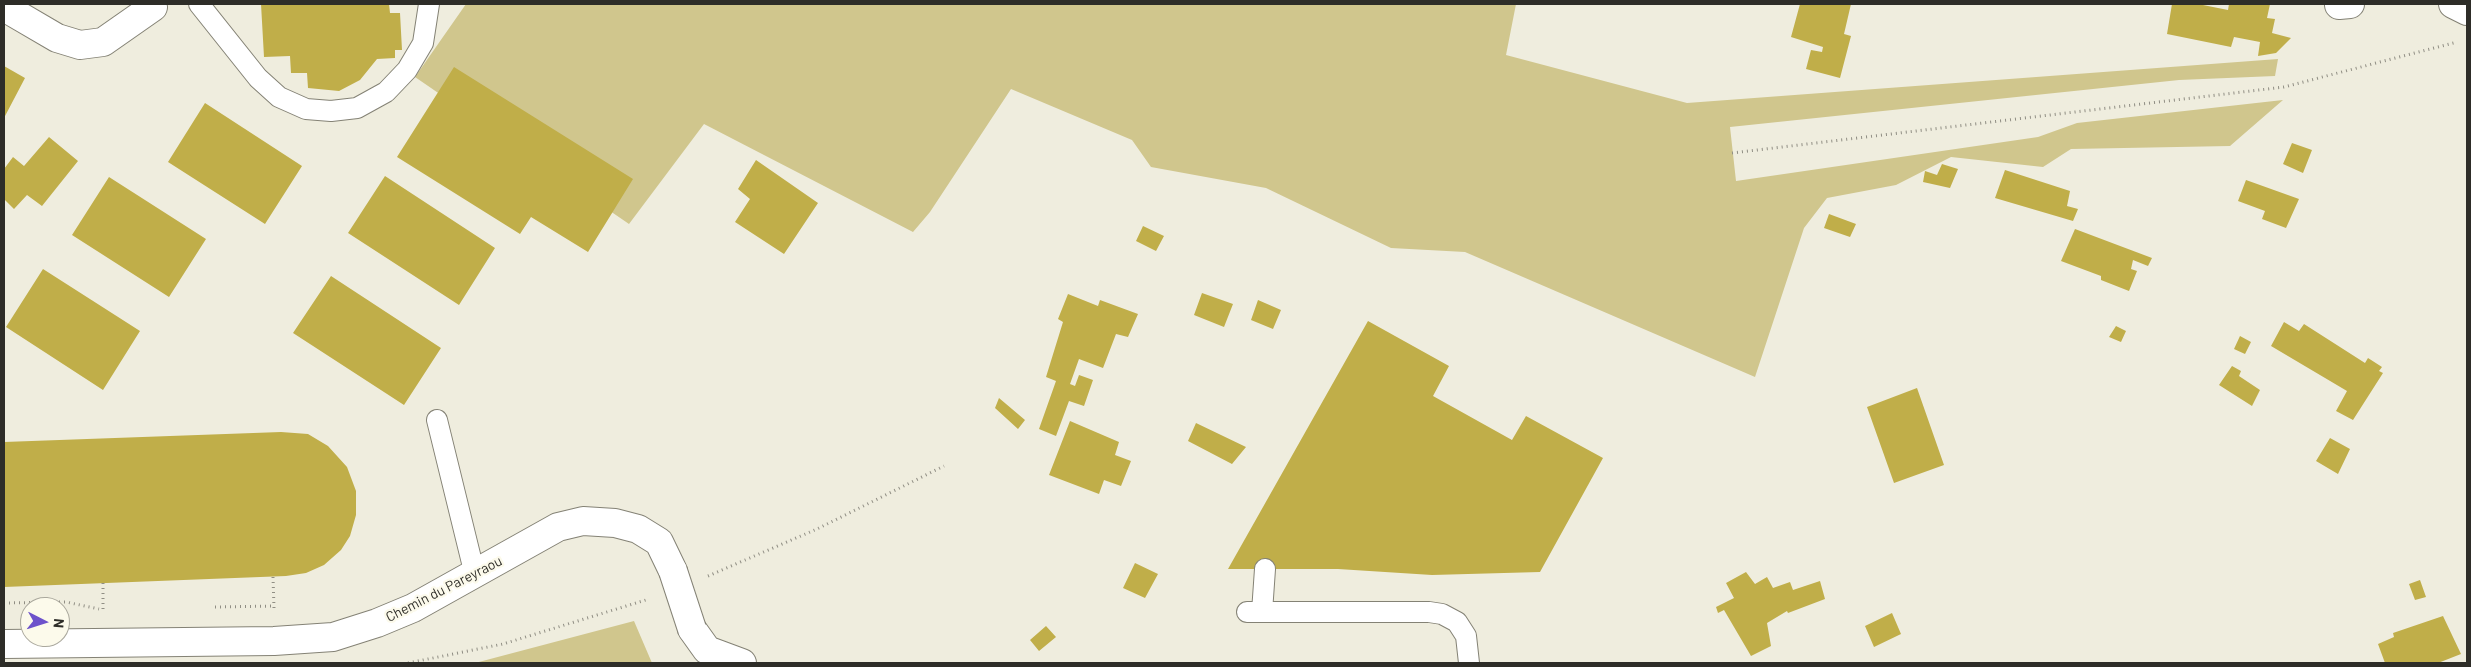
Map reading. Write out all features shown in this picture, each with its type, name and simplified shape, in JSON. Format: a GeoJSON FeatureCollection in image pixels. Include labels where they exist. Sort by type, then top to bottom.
{"type":"FeatureCollection","features":[{"type":"Feature","properties":{"kind":"street"},"geometry":{"type":"LineString","coordinates":[[2453,4],[2467,11]]}},
{"type":"Feature","properties":{"kind":"street"},"geometry":{"type":"LineString","coordinates":[[4,7],[57,38],[80,45],[103,42],[156,5]]}},
{"type":"Feature","properties":{"kind":"street","name":"Chemin du Pareyraou"},"geometry":{"type":"LineString","coordinates":[[4,644],[274,641],[333,637],[377,623],[413,608],[558,528],[584,521],[615,524],[638,529],[658,542],[674,571],[692,629],[707,650],[742,663]]}},
{"type":"Feature","properties":{"kind":"lane"},"geometry":{"type":"LineString","coordinates":[[199,4],[258,78],[279,97],[306,109],[331,111],[358,108],[386,92],[407,70],[423,43],[429,4]]}},
{"type":"Feature","properties":{"kind":"lane"},"geometry":{"type":"LineString","coordinates":[[437,420],[474,575]]}},
{"type":"Feature","properties":{"kind":"lane"},"geometry":{"type":"LineString","coordinates":[[1265,569],[1254,612],[1430,612],[1442,614],[1456,622],[1466,636],[1469,663]]}},
{"type":"Feature","properties":{"kind":"path"},"geometry":{"type":"LineString","coordinates":[[1732,153],[2284,87],[2458,42]]}},
{"type":"Feature","properties":{"kind":"path"},"geometry":{"type":"LineString","coordinates":[[103,583],[103,610]]}},
{"type":"Feature","properties":{"kind":"path"},"geometry":{"type":"LineString","coordinates":[[4,603],[66,602],[103,610],[112,609]]}},
{"type":"Feature","properties":{"kind":"path"},"geometry":{"type":"LineString","coordinates":[[208,607],[274,606]]}},
{"type":"Feature","properties":{"kind":"shaded area"},"geometry":{"type":"Polygon","coordinates":[[[466,4],[1516,4],[1506,55],[1687,103],[2278,59],[2275,76],[2179,80],[1730,127],[1736,181],[2038,137],[2077,123],[2283,100],[2230,146],[2071,149],[2043,167],[1951,157],[1896,185],[1827,198],[1804,228],[1755,377],[1465,252],[1391,248],[1266,188],[1151,167],[1132,140],[1011,89],[930,212],[913,232],[704,124],[629,224],[415,77],[466,4]]]}},
{"type":"Feature","properties":{"kind":"shaded area"},"geometry":{"type":"Polygon","coordinates":[[[634,621],[652,663],[475,663],[634,621]]]}},
{"type":"Feature","properties":{"kind":"building"},"geometry":{"type":"Polygon","coordinates":[[[261,4],[389,4],[390,13],[400,13],[402,50],[395,50],[395,58],[377,59],[360,80],[339,91],[308,88],[307,73],[291,73],[290,56],[264,57],[261,4]]]}},
{"type":"Feature","properties":{"kind":"building"},"geometry":{"type":"Polygon","coordinates":[[[1800,4],[1851,4],[1844,34],[1851,36],[1840,78],[1806,69],[1811,50],[1822,52],[1823,47],[1791,37],[1800,4]]]}},
{"type":"Feature","properties":{"kind":"building"},"geometry":{"type":"Polygon","coordinates":[[[2172,4],[2198,4],[2228,10],[2229,4],[2270,4],[2267,18],[2275,19],[2272,33],[2291,38],[2276,53],[2258,56],[2260,42],[2234,37],[2231,47],[2167,34],[2172,4]]]}},
{"type":"Feature","properties":{"kind":"building"},"geometry":{"type":"Polygon","coordinates":[[[4,66],[25,78],[4,118],[4,66]]]}},
{"type":"Feature","properties":{"kind":"building"},"geometry":{"type":"Polygon","coordinates":[[[454,67],[633,179],[588,252],[531,217],[520,234],[397,157],[454,67]]]}},
{"type":"Feature","properties":{"kind":"building"},"geometry":{"type":"Polygon","coordinates":[[[205,103],[302,166],[265,224],[168,162],[205,103]]]}},
{"type":"Feature","properties":{"kind":"building"},"geometry":{"type":"Polygon","coordinates":[[[49,137],[78,161],[42,206],[27,195],[14,209],[4,199],[4,169],[13,157],[24,166],[49,137]]]}},
{"type":"Feature","properties":{"kind":"building"},"geometry":{"type":"Polygon","coordinates":[[[2292,143],[2312,150],[2303,173],[2283,164],[2292,143]]]}},
{"type":"Feature","properties":{"kind":"building"},"geometry":{"type":"Polygon","coordinates":[[[756,160],[818,203],[784,254],[735,222],[750,199],[738,189],[756,160]]]}},
{"type":"Feature","properties":{"kind":"building"},"geometry":{"type":"Polygon","coordinates":[[[1942,164],[1958,169],[1950,188],[1923,182],[1925,171],[1937,175],[1942,164]]]}},
{"type":"Feature","properties":{"kind":"building"},"geometry":{"type":"Polygon","coordinates":[[[2005,170],[2070,191],[2067,206],[2078,209],[2073,221],[1995,198],[2005,170]]]}},
{"type":"Feature","properties":{"kind":"building"},"geometry":{"type":"Polygon","coordinates":[[[385,176],[495,248],[459,305],[348,233],[385,176]]]}},
{"type":"Feature","properties":{"kind":"building"},"geometry":{"type":"Polygon","coordinates":[[[109,177],[206,239],[169,297],[72,235],[109,177]]]}},
{"type":"Feature","properties":{"kind":"building"},"geometry":{"type":"Polygon","coordinates":[[[2246,180],[2299,199],[2286,228],[2262,219],[2265,211],[2238,201],[2246,180]]]}},
{"type":"Feature","properties":{"kind":"building"},"geometry":{"type":"Polygon","coordinates":[[[1829,214],[1856,224],[1850,237],[1824,228],[1829,214]]]}},
{"type":"Feature","properties":{"kind":"building"},"geometry":{"type":"Polygon","coordinates":[[[1143,226],[1164,236],[1156,251],[1136,241],[1143,226]]]}},
{"type":"Feature","properties":{"kind":"building"},"geometry":{"type":"Polygon","coordinates":[[[2075,229],[2152,258],[2148,266],[2133,260],[2131,269],[2137,271],[2129,291],[2101,280],[2101,276],[2061,261],[2075,229]]]}},
{"type":"Feature","properties":{"kind":"building"},"geometry":{"type":"Polygon","coordinates":[[[43,269],[140,331],[103,390],[6,327],[43,269]]]}},
{"type":"Feature","properties":{"kind":"building"},"geometry":{"type":"Polygon","coordinates":[[[331,276],[441,348],[404,405],[293,333],[331,276]]]}},
{"type":"Feature","properties":{"kind":"building"},"geometry":{"type":"Polygon","coordinates":[[[1202,293],[1233,304],[1224,327],[1194,315],[1202,293]]]}},
{"type":"Feature","properties":{"kind":"building"},"geometry":{"type":"Polygon","coordinates":[[[1068,294],[1098,306],[1100,300],[1138,314],[1128,337],[1116,334],[1103,368],[1079,359],[1070,384],[1075,386],[1079,375],[1093,380],[1084,406],[1069,401],[1056,436],[1039,429],[1056,381],[1046,377],[1063,322],[1058,319],[1068,294]]]}},
{"type":"Feature","properties":{"kind":"building"},"geometry":{"type":"Polygon","coordinates":[[[1258,300],[1281,310],[1273,329],[1251,320],[1258,300]]]}},
{"type":"Feature","properties":{"kind":"building"},"geometry":{"type":"Polygon","coordinates":[[[1368,321],[1449,366],[1433,396],[1512,440],[1526,416],[1603,458],[1540,572],[1432,575],[1338,569],[1228,569],[1368,321]]]}},
{"type":"Feature","properties":{"kind":"building"},"geometry":{"type":"Polygon","coordinates":[[[2284,322],[2299,331],[2304,324],[2365,363],[2368,358],[2382,367],[2379,371],[2383,373],[2353,420],[2336,411],[2347,391],[2271,346],[2284,322]]]}},
{"type":"Feature","properties":{"kind":"building"},"geometry":{"type":"Polygon","coordinates":[[[2116,326],[2126,331],[2121,342],[2109,337],[2116,326]]]}},
{"type":"Feature","properties":{"kind":"building"},"geometry":{"type":"Polygon","coordinates":[[[2240,336],[2251,342],[2245,354],[2234,349],[2240,336]]]}},
{"type":"Feature","properties":{"kind":"building"},"geometry":{"type":"Polygon","coordinates":[[[2232,366],[2241,371],[2239,376],[2260,390],[2252,406],[2219,385],[2232,366]]]}},
{"type":"Feature","properties":{"kind":"building"},"geometry":{"type":"Polygon","coordinates":[[[1917,388],[1944,465],[1894,483],[1867,407],[1917,388]]]}},
{"type":"Feature","properties":{"kind":"building"},"geometry":{"type":"Polygon","coordinates":[[[999,398],[1025,420],[1018,429],[995,408],[999,398]]]}},
{"type":"Feature","properties":{"kind":"building"},"geometry":{"type":"Polygon","coordinates":[[[1070,421],[1119,442],[1115,455],[1131,461],[1121,486],[1104,480],[1099,494],[1049,475],[1070,421]]]}},
{"type":"Feature","properties":{"kind":"building"},"geometry":{"type":"Polygon","coordinates":[[[1196,423],[1246,447],[1232,464],[1188,441],[1196,423]]]}},
{"type":"Feature","properties":{"kind":"building"},"geometry":{"type":"Polygon","coordinates":[[[281,432],[308,434],[328,446],[347,467],[356,491],[356,515],[350,536],[341,550],[324,565],[306,573],[286,576],[4,587],[4,442],[281,432]]]}},
{"type":"Feature","properties":{"kind":"building"},"geometry":{"type":"Polygon","coordinates":[[[2330,438],[2350,449],[2338,474],[2316,461],[2330,438]]]}},
{"type":"Feature","properties":{"kind":"building"},"geometry":{"type":"Polygon","coordinates":[[[1135,563],[1158,574],[1145,598],[1123,588],[1135,563]]]}},
{"type":"Feature","properties":{"kind":"building"},"geometry":{"type":"Polygon","coordinates":[[[1746,572],[1755,584],[1767,577],[1773,588],[1790,582],[1793,590],[1820,581],[1825,599],[1788,613],[1787,611],[1767,623],[1771,646],[1751,656],[1724,610],[1718,613],[1716,607],[1734,598],[1726,583],[1746,572]]]}},
{"type":"Feature","properties":{"kind":"building"},"geometry":{"type":"Polygon","coordinates":[[[2420,580],[2426,597],[2415,600],[2409,584],[2420,580]]]}},
{"type":"Feature","properties":{"kind":"building"},"geometry":{"type":"Polygon","coordinates":[[[1892,613],[1901,634],[1874,647],[1865,626],[1892,613]]]}},
{"type":"Feature","properties":{"kind":"building"},"geometry":{"type":"Polygon","coordinates":[[[2443,616],[2461,654],[2438,663],[2385,663],[2378,644],[2394,637],[2393,633],[2443,616]]]}},
{"type":"Feature","properties":{"kind":"building"},"geometry":{"type":"Polygon","coordinates":[[[1046,626],[1056,637],[1039,651],[1030,640],[1046,626]]]}}]}
